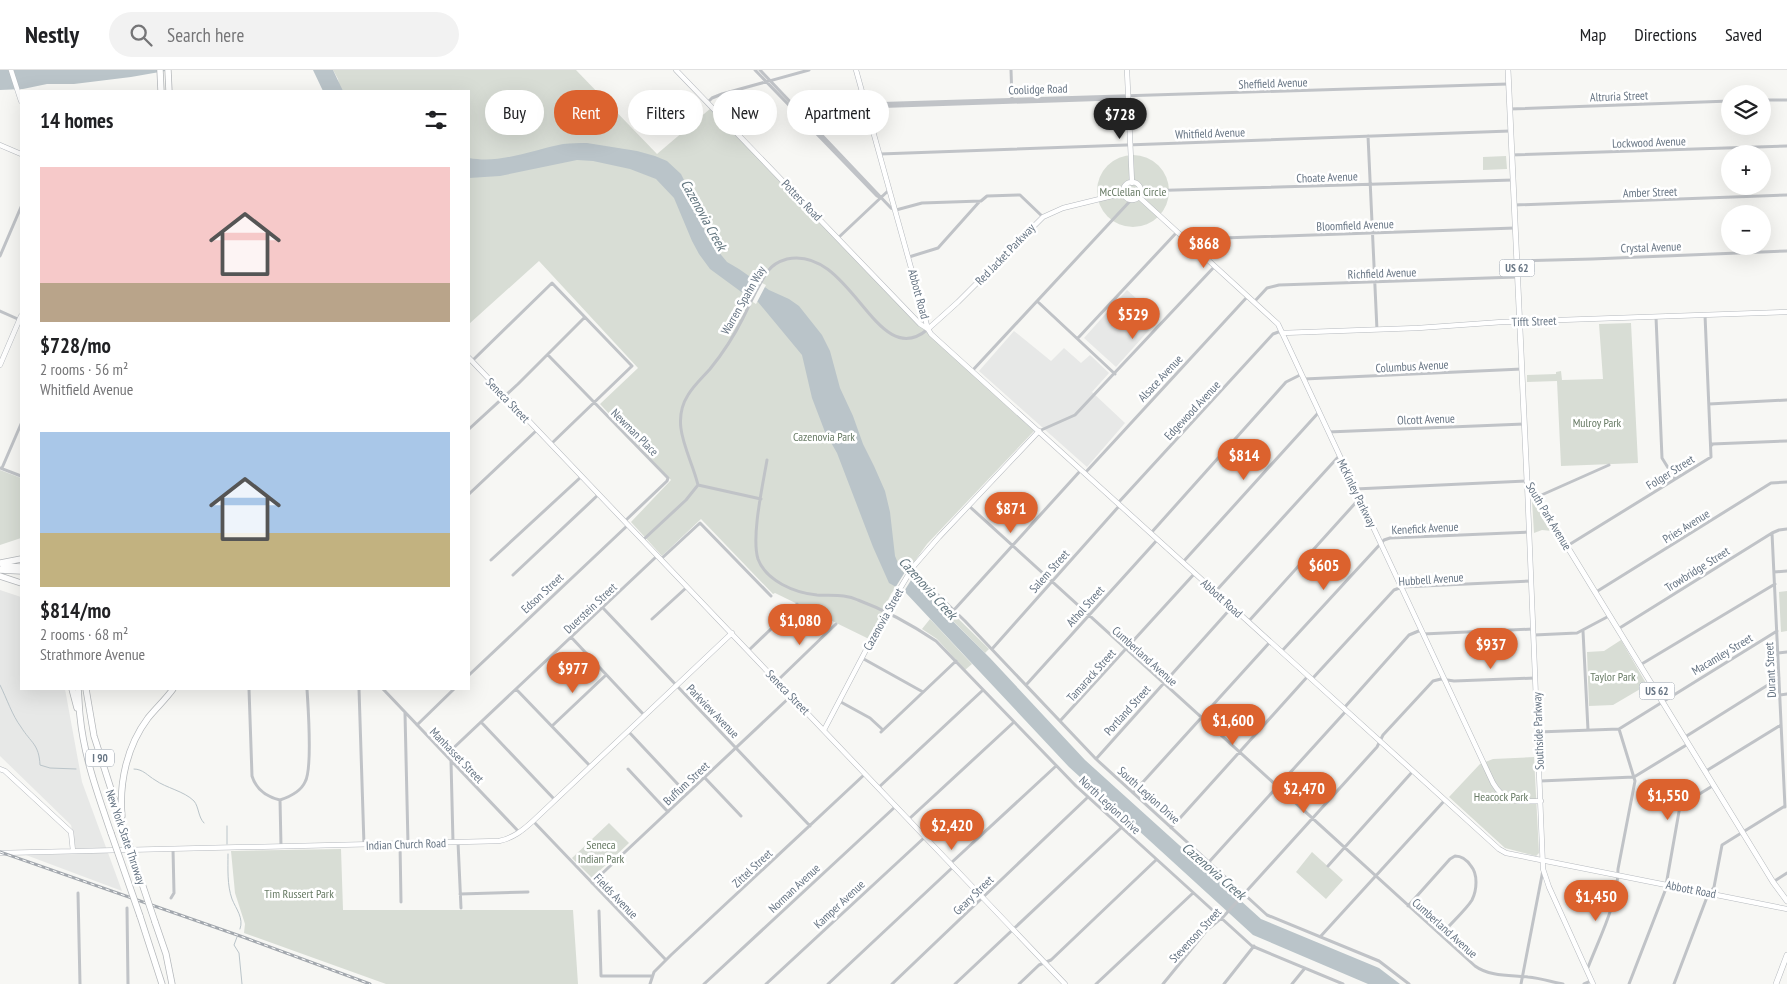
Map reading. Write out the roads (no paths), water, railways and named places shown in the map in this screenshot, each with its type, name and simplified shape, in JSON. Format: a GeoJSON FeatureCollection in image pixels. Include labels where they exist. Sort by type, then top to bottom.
{"type":"FeatureCollection","features":[{"type":"Feature","properties":{"kind":"highway"},"geometry":{"type":"LineString","coordinates":[[160,70],[161,90]]}},
{"type":"Feature","properties":{"kind":"highway"},"geometry":{"type":"LineString","coordinates":[[168,73],[169,90]]}},
{"type":"Feature","properties":{"kind":"highway"},"geometry":{"type":"LineString","coordinates":[[0,564],[20,559]]}},
{"type":"Feature","properties":{"kind":"highway"},"geometry":{"type":"LineString","coordinates":[[0,564],[20,567]]}},
{"type":"Feature","properties":{"kind":"highway"},"geometry":{"type":"LineString","coordinates":[[0,570],[20,571]]}},
{"type":"Feature","properties":{"kind":"highway"},"geometry":{"type":"LineString","coordinates":[[0,576],[20,583]]}},
{"type":"Feature","properties":{"kind":"highway"},"geometry":{"type":"LineString","coordinates":[[72,690],[79,715]]}},
{"type":"Feature","properties":{"kind":"highway","name":"New York State Thruway"},"geometry":{"type":"LineString","coordinates":[[78,690],[79,715],[95,787],[162,984]]}},
{"type":"Feature","properties":{"kind":"highway","name":"New York State Thruway"},"geometry":{"type":"LineString","coordinates":[[86,690],[96,743],[166,954],[172,984]]}},
{"type":"Feature","properties":{"kind":"highway"},"geometry":{"type":"LineString","coordinates":[[123,826],[122,790],[126,763],[140,730],[172,690]]}},
{"type":"Feature","properties":{"kind":"main road","name":"South Park Avenue"},"geometry":{"type":"LineString","coordinates":[[1508,70],[1526,481],[1538,497],[1773,882],[1787,901]]}},
{"type":"Feature","properties":{"kind":"main road"},"geometry":{"type":"LineString","coordinates":[[1776,984],[1787,954]]}},
{"type":"Feature","properties":{"kind":"street"},"geometry":{"type":"LineString","coordinates":[[11,70],[20,98]]}},
{"type":"Feature","properties":{"kind":"street","name":"Potters Road"},"geometry":{"type":"LineString","coordinates":[[676,70],[920,324],[928,329]]}},
{"type":"Feature","properties":{"kind":"street"},"geometry":{"type":"LineString","coordinates":[[755,70],[825,140],[876,196],[881,198],[891,208],[896,210],[922,202],[981,201]]}},
{"type":"Feature","properties":{"kind":"street"},"geometry":{"type":"LineString","coordinates":[[760,70],[768,81]]}},
{"type":"Feature","properties":{"kind":"street"},"geometry":{"type":"LineString","coordinates":[[708,102],[722,94],[809,70]]}},
{"type":"Feature","properties":{"kind":"street","name":"Abbott Road"},"geometry":{"type":"LineString","coordinates":[[856,70],[862,90]]}},
{"type":"Feature","properties":{"kind":"street"},"geometry":{"type":"LineString","coordinates":[[1011,70],[1012,101]]}},
{"type":"Feature","properties":{"kind":"street"},"geometry":{"type":"LineString","coordinates":[[1127,70],[1132,183]]}},
{"type":"Feature","properties":{"kind":"street","name":"Sheffield Avenue"},"geometry":{"type":"LineString","coordinates":[[1128,97],[1508,84]]}},
{"type":"Feature","properties":{"kind":"street","name":"Coolidge Road"},"geometry":{"type":"LineString","coordinates":[[889,105],[1121,99],[1128,97]]}},
{"type":"Feature","properties":{"kind":"street"},"geometry":{"type":"LineString","coordinates":[[1771,100],[1787,100]]}},
{"type":"Feature","properties":{"kind":"street","name":"Altruria Street"},"geometry":{"type":"LineString","coordinates":[[1509,109],[1721,101]]}},
{"type":"Feature","properties":{"kind":"street","name":"Whitfield Avenue"},"geometry":{"type":"LineString","coordinates":[[880,154],[1510,131]]}},
{"type":"Feature","properties":{"kind":"street","name":"Abbott Road"},"geometry":{"type":"LineString","coordinates":[[875,135],[928,329],[931,334],[1502,851],[1787,909]]}},
{"type":"Feature","properties":{"kind":"street"},"geometry":{"type":"LineString","coordinates":[[1368,136],[1377,330]]}},
{"type":"Feature","properties":{"kind":"street"},"geometry":{"type":"LineString","coordinates":[[0,146],[20,154]]}},
{"type":"Feature","properties":{"kind":"street","name":"Lockwood Avenue"},"geometry":{"type":"LineString","coordinates":[[1511,155],[1787,146]]}},
{"type":"Feature","properties":{"kind":"street","name":"Choate Avenue"},"geometry":{"type":"LineString","coordinates":[[1140,194],[1513,180]]}},
{"type":"Feature","properties":{"kind":"street"},"geometry":{"type":"LineString","coordinates":[[972,371],[1130,200],[1135,200],[1140,194],[1138,184],[1132,183],[1125,186],[1124,193],[1130,200]]}},
{"type":"Feature","properties":{"kind":"street"},"geometry":{"type":"LineString","coordinates":[[838,238],[890,189]]}},
{"type":"Feature","properties":{"kind":"street","name":"Red Jacket Parkway"},"geometry":{"type":"LineString","coordinates":[[928,329],[958,302],[1043,217],[1063,208],[1124,193]]}},
{"type":"Feature","properties":{"kind":"street","name":"McKinley Parkway"},"geometry":{"type":"LineString","coordinates":[[1140,194],[1177,232],[1276,321],[1500,794],[1510,800],[1541,801]]}},
{"type":"Feature","properties":{"kind":"street"},"geometry":{"type":"LineString","coordinates":[[909,257],[938,248],[987,196],[1020,195],[1043,217]]}},
{"type":"Feature","properties":{"kind":"street","name":"Amber Street"},"geometry":{"type":"LineString","coordinates":[[1514,205],[1787,195]]}},
{"type":"Feature","properties":{"kind":"street"},"geometry":{"type":"LineString","coordinates":[[0,256],[20,209]]}},
{"type":"Feature","properties":{"kind":"street","name":"Bloomfield Avenue"},"geometry":{"type":"LineString","coordinates":[[1200,253],[1209,244],[1220,239],[1515,228]]}},
{"type":"Feature","properties":{"kind":"street"},"geometry":{"type":"LineString","coordinates":[[1078,338],[1177,232]]}},
{"type":"Feature","properties":{"kind":"street","name":"Crystal Avenue"},"geometry":{"type":"LineString","coordinates":[[1516,261],[1787,250]]}},
{"type":"Feature","properties":{"kind":"street","name":"Warren Spahn Way"},"geometry":{"type":"LineString","coordinates":[[698,485],[695,469],[680,431],[681,409],[687,395],[723,352],[769,270],[778,262],[793,258],[814,262],[827,268],[842,280],[871,317],[885,331],[908,339],[917,337],[928,329]]}},
{"type":"Feature","properties":{"kind":"street"},"geometry":{"type":"LineString","coordinates":[[1039,431],[1075,415],[1215,266]]}},
{"type":"Feature","properties":{"kind":"street","name":"Richfield Avenue"},"geometry":{"type":"LineString","coordinates":[[1254,302],[1267,288],[1273,286],[1517,277]]}},
{"type":"Feature","properties":{"kind":"street"},"geometry":{"type":"LineString","coordinates":[[470,360],[552,283],[585,317],[632,366],[551,444]]}},
{"type":"Feature","properties":{"kind":"street","name":"Alsace Avenue"},"geometry":{"type":"LineString","coordinates":[[954,610],[1248,296]]}},
{"type":"Feature","properties":{"kind":"street"},"geometry":{"type":"LineString","coordinates":[[1037,302],[1115,374]]}},
{"type":"Feature","properties":{"kind":"street"},"geometry":{"type":"LineString","coordinates":[[0,311],[20,319]]}},
{"type":"Feature","properties":{"kind":"street","name":"Tifft Street"},"geometry":{"type":"LineString","coordinates":[[1282,332],[1377,330],[1656,316],[1787,312]]}},
{"type":"Feature","properties":{"kind":"street"},"geometry":{"type":"LineString","coordinates":[[1705,315],[1711,445],[1787,441]]}},
{"type":"Feature","properties":{"kind":"street"},"geometry":{"type":"LineString","coordinates":[[1656,316],[1662,458],[1675,479]]}},
{"type":"Feature","properties":{"kind":"street"},"geometry":{"type":"LineString","coordinates":[[470,428],[548,355],[585,317]]}},
{"type":"Feature","properties":{"kind":"street"},"geometry":{"type":"LineString","coordinates":[[0,365],[20,321]]}},
{"type":"Feature","properties":{"kind":"street","name":"Edgewood Avenue"},"geometry":{"type":"LineString","coordinates":[[1119,504],[1275,333],[1282,332]]}},
{"type":"Feature","properties":{"kind":"street","name":"Newman Place"},"geometry":{"type":"LineString","coordinates":[[548,355],[668,478],[626,523]]}},
{"type":"Feature","properties":{"kind":"street","name":"Seneca Street"},"geometry":{"type":"LineString","coordinates":[[470,360],[1066,984]]}},
{"type":"Feature","properties":{"kind":"street","name":"Columbus Avenue"},"geometry":{"type":"LineString","coordinates":[[1303,377],[1522,369]]}},
{"type":"Feature","properties":{"kind":"street"},"geometry":{"type":"LineString","coordinates":[[1151,533],[1286,382],[1303,377]]}},
{"type":"Feature","properties":{"kind":"street"},"geometry":{"type":"LineString","coordinates":[[1709,404],[1787,400]]}},
{"type":"Feature","properties":{"kind":"street"},"geometry":{"type":"LineString","coordinates":[[1183,562],[1319,412]]}},
{"type":"Feature","properties":{"kind":"street","name":"Olcott Avenue"},"geometry":{"type":"LineString","coordinates":[[1328,432],[1524,424]]}},
{"type":"Feature","properties":{"kind":"street"},"geometry":{"type":"LineString","coordinates":[[20,426],[1,468],[20,476]]}},
{"type":"Feature","properties":{"kind":"street"},"geometry":{"type":"LineString","coordinates":[[470,493],[537,430]]}},
{"type":"Feature","properties":{"kind":"street","name":"Cazenovia Street"},"geometry":{"type":"LineString","coordinates":[[824,730],[910,572],[926,552],[1039,431]]}},
{"type":"Feature","properties":{"kind":"street","name":"Folger Street"},"geometry":{"type":"LineString","coordinates":[[1567,546],[1711,457],[1711,445]]}},
{"type":"Feature","properties":{"kind":"street"},"geometry":{"type":"LineString","coordinates":[[1215,592],[1339,456]]}},
{"type":"Feature","properties":{"kind":"street"},"geometry":{"type":"LineString","coordinates":[[767,460],[757,528],[757,553],[763,568],[772,577],[800,591],[815,595],[842,595],[850,597],[886,613]]}},
{"type":"Feature","properties":{"kind":"street"},"geometry":{"type":"LineString","coordinates":[[1538,497],[1609,465]]}},
{"type":"Feature","properties":{"kind":"street"},"geometry":{"type":"LineString","coordinates":[[491,560],[582,476]]}},
{"type":"Feature","properties":{"kind":"street"},"geometry":{"type":"LineString","coordinates":[[1354,489],[1526,481]]}},
{"type":"Feature","properties":{"kind":"street","name":"Southside Parkway"},"geometry":{"type":"LineString","coordinates":[[1526,481],[1543,860]]}},
{"type":"Feature","properties":{"kind":"street","name":"Pries Avenue"},"geometry":{"type":"LineString","coordinates":[[1596,592],[1770,483],[1787,482]]}},
{"type":"Feature","properties":{"kind":"street"},"geometry":{"type":"LineString","coordinates":[[643,540],[686,500],[698,485],[761,499]]}},
{"type":"Feature","properties":{"kind":"street"},"geometry":{"type":"LineString","coordinates":[[513,575],[599,494]]}},
{"type":"Feature","properties":{"kind":"street"},"geometry":{"type":"LineString","coordinates":[[1248,622],[1359,499]]}},
{"type":"Feature","properties":{"kind":"street","name":"Salem Street"},"geometry":{"type":"LineString","coordinates":[[992,649],[1119,504]]}},
{"type":"Feature","properties":{"kind":"street","name":"Cumberland Avenue"},"geometry":{"type":"LineString","coordinates":[[969,506],[1479,969],[1498,974],[1563,984]]}},
{"type":"Feature","properties":{"kind":"street","name":"Edson Street"},"geometry":{"type":"LineString","coordinates":[[470,674],[626,523]]}},
{"type":"Feature","properties":{"kind":"street","name":"Duerstein Street"},"geometry":{"type":"LineString","coordinates":[[446,755],[571,637],[659,557],[700,523],[771,596]]}},
{"type":"Feature","properties":{"kind":"street","name":"Trowbridge Street"},"geometry":{"type":"LineString","coordinates":[[1618,628],[1772,533],[1779,530],[1787,530]]}},
{"type":"Feature","properties":{"kind":"street","name":"Kenefick Avenue"},"geometry":{"type":"LineString","coordinates":[[1281,652],[1380,542],[1390,538],[1529,532]]}},
{"type":"Feature","properties":{"kind":"street","name":"Durant Street"},"geometry":{"type":"LineString","coordinates":[[1772,533],[1786,806]]}},
{"type":"Feature","properties":{"kind":"street","name":"Athol Street"},"geometry":{"type":"LineString","coordinates":[[1026,685],[1158,539]]}},
{"type":"Feature","properties":{"kind":"street"},"geometry":{"type":"LineString","coordinates":[[1774,572],[1787,571]]}},
{"type":"Feature","properties":{"kind":"street","name":"South Legion Drive"},"geometry":{"type":"LineString","coordinates":[[910,572],[954,610],[1096,758],[1267,915],[1380,961],[1409,984]]}},
{"type":"Feature","properties":{"kind":"street","name":"Tamarack Street"},"geometry":{"type":"LineString","coordinates":[[1060,721],[1195,573]]}},
{"type":"Feature","properties":{"kind":"street","name":"Hubbell Avenue"},"geometry":{"type":"LineString","coordinates":[[1171,828],[1239,752],[1388,594],[1402,588],[1531,582]]}},
{"type":"Feature","properties":{"kind":"street"},"geometry":{"type":"LineString","coordinates":[[1640,665],[1775,584]]}},
{"type":"Feature","properties":{"kind":"street"},"geometry":{"type":"LineString","coordinates":[[652,619],[687,586]]}},
{"type":"Feature","properties":{"kind":"street"},"geometry":{"type":"LineString","coordinates":[[748,651],[796,604]]}},
{"type":"Feature","properties":{"kind":"street","name":"Portland Street"},"geometry":{"type":"LineString","coordinates":[[1096,758],[1232,607]]}},
{"type":"Feature","properties":{"kind":"street","name":"Parkview Avenue"},"geometry":{"type":"LineString","coordinates":[[603,608],[810,826]]}},
{"type":"Feature","properties":{"kind":"street","name":"North Legion Drive"},"geometry":{"type":"LineString","coordinates":[[886,613],[936,641],[1088,797],[1254,946],[1343,984]]}},
{"type":"Feature","properties":{"kind":"street"},"geometry":{"type":"LineString","coordinates":[[1534,635],[1577,633],[1610,615]]}},
{"type":"Feature","properties":{"kind":"street"},"geometry":{"type":"LineString","coordinates":[[777,681],[836,624]]}},
{"type":"Feature","properties":{"kind":"street"},"geometry":{"type":"LineString","coordinates":[[1209,862],[1345,710],[1409,635],[1422,632],[1533,629]]}},
{"type":"Feature","properties":{"kind":"street"},"geometry":{"type":"LineString","coordinates":[[1583,631],[1588,730]]}},
{"type":"Feature","properties":{"kind":"street","name":"Macamley Street"},"geometry":{"type":"LineString","coordinates":[[1619,729],[1777,631]]}},
{"type":"Feature","properties":{"kind":"street","name":"Indian Church Road"},"geometry":{"type":"LineString","coordinates":[[0,853],[499,841],[520,832],[533,821],[732,634]]}},
{"type":"Feature","properties":{"kind":"street"},"geometry":{"type":"LineString","coordinates":[[571,637],[645,716]]}},
{"type":"Feature","properties":{"kind":"street"},"geometry":{"type":"LineString","coordinates":[[1133,793],[1270,642]]}},
{"type":"Feature","properties":{"kind":"street"},"geometry":{"type":"LineString","coordinates":[[1778,653],[1787,652]]}},
{"type":"Feature","properties":{"kind":"street"},"geometry":{"type":"LineString","coordinates":[[862,658],[923,692]]}},
{"type":"Feature","properties":{"kind":"street"},"geometry":{"type":"LineString","coordinates":[[839,701],[870,718],[882,731],[956,661]]}},
{"type":"Feature","properties":{"kind":"street"},"geometry":{"type":"LineString","coordinates":[[552,726],[606,675]]}},
{"type":"Feature","properties":{"kind":"street"},"geometry":{"type":"LineString","coordinates":[[1445,679],[1454,681],[1536,678]]}},
{"type":"Feature","properties":{"kind":"street"},"geometry":{"type":"LineString","coordinates":[[1684,737],[1779,678]]}},
{"type":"Feature","properties":{"kind":"street","name":"Stevenson Street"},"geometry":{"type":"LineString","coordinates":[[1163,984],[1208,930],[1223,917],[1312,819],[1433,681],[1445,679]]}},
{"type":"Feature","properties":{"kind":"street"},"geometry":{"type":"LineString","coordinates":[[516,689],[591,767]]}},
{"type":"Feature","properties":{"kind":"street"},"geometry":{"type":"LineString","coordinates":[[248,690],[252,776],[255,785],[280,800],[300,789],[307,778],[309,765],[307,690]]}},
{"type":"Feature","properties":{"kind":"street"},"geometry":{"type":"LineString","coordinates":[[359,690],[364,845]]}},
{"type":"Feature","properties":{"kind":"street","name":"Manhasset Street"},"geometry":{"type":"LineString","coordinates":[[384,690],[520,832]]}},
{"type":"Feature","properties":{"kind":"street"},"geometry":{"type":"LineString","coordinates":[[417,725],[453,690]]}},
{"type":"Feature","properties":{"kind":"street"},"geometry":{"type":"LineString","coordinates":[[878,788],[984,690]]}},
{"type":"Feature","properties":{"kind":"street"},"geometry":{"type":"LineString","coordinates":[[1780,695],[1787,694]]}},
{"type":"Feature","properties":{"kind":"street","name":"Buffum Street"},"geometry":{"type":"LineString","coordinates":[[592,883],[791,696]]}},
{"type":"Feature","properties":{"kind":"street"},"geometry":{"type":"LineString","coordinates":[[405,712],[408,844]]}},
{"type":"Feature","properties":{"kind":"street"},"geometry":{"type":"LineString","coordinates":[[481,722],[555,800]]}},
{"type":"Feature","properties":{"kind":"street"},"geometry":{"type":"LineString","coordinates":[[909,819],[1014,722]]}},
{"type":"Feature","properties":{"kind":"street"},"geometry":{"type":"LineString","coordinates":[[1706,772],[1781,725]]}},
{"type":"Feature","properties":{"kind":"street"},"geometry":{"type":"LineString","coordinates":[[1538,732],[1619,729],[1634,777],[1615,898],[1587,970]]}},
{"type":"Feature","properties":{"kind":"street"},"geometry":{"type":"LineString","coordinates":[[628,731],[687,794]]}},
{"type":"Feature","properties":{"kind":"street"},"geometry":{"type":"LineString","coordinates":[[1782,736],[1787,736]]}},
{"type":"Feature","properties":{"kind":"street"},"geometry":{"type":"LineString","coordinates":[[1540,781],[1634,777],[1689,744]]}},
{"type":"Feature","properties":{"kind":"street"},"geometry":{"type":"LineString","coordinates":[[451,761],[461,908]]}},
{"type":"Feature","properties":{"kind":"street"},"geometry":{"type":"LineString","coordinates":[[828,984],[1056,766]]}},
{"type":"Feature","properties":{"kind":"street"},"geometry":{"type":"LineString","coordinates":[[628,769],[668,812]]}},
{"type":"Feature","properties":{"kind":"street"},"geometry":{"type":"LineString","coordinates":[[0,770],[5,771],[71,832],[73,851]]}},
{"type":"Feature","properties":{"kind":"street"},"geometry":{"type":"LineString","coordinates":[[1328,866],[1413,771]]}},
{"type":"Feature","properties":{"kind":"street","name":"Zittel Street"},"geometry":{"type":"LineString","coordinates":[[652,976],[666,960],[865,774]]}},
{"type":"Feature","properties":{"kind":"street"},"geometry":{"type":"LineString","coordinates":[[705,778],[741,816]]}},
{"type":"Feature","properties":{"kind":"street"},"geometry":{"type":"LineString","coordinates":[[1629,984],[1665,891],[1680,806],[1714,785]]}},
{"type":"Feature","properties":{"kind":"street","name":"Geary Street"},"geometry":{"type":"LineString","coordinates":[[892,984],[1088,797]]}},
{"type":"Feature","properties":{"kind":"street"},"geometry":{"type":"LineString","coordinates":[[280,800],[281,847]]}},
{"type":"Feature","properties":{"kind":"street"},"geometry":{"type":"LineString","coordinates":[[1320,937],[1445,800]]}},
{"type":"Feature","properties":{"kind":"street","name":"Norman Avenue"},"geometry":{"type":"LineString","coordinates":[[704,984],[896,806]]}},
{"type":"Feature","properties":{"kind":"street"},"geometry":{"type":"LineString","coordinates":[[1674,984],[1714,887],[1722,845],[1786,806]]}},
{"type":"Feature","properties":{"kind":"street","name":"Fields Avenue"},"geometry":{"type":"LineString","coordinates":[[533,821],[666,960]]}},
{"type":"Feature","properties":{"kind":"street"},"geometry":{"type":"LineString","coordinates":[[955,984],[1121,828]]}},
{"type":"Feature","properties":{"kind":"street","name":"Kamper Avenue"},"geometry":{"type":"LineString","coordinates":[[766,984],[925,837]]}},
{"type":"Feature","properties":{"kind":"street"},"geometry":{"type":"LineString","coordinates":[[400,844],[401,902]]}},
{"type":"Feature","properties":{"kind":"street"},"geometry":{"type":"LineString","coordinates":[[171,898],[174,893],[173,849]]}},
{"type":"Feature","properties":{"kind":"street"},"geometry":{"type":"LineString","coordinates":[[1408,906],[1450,859],[1455,856],[1463,858],[1472,866],[1476,881],[1473,899],[1440,935]]}},
{"type":"Feature","properties":{"kind":"street"},"geometry":{"type":"LineString","coordinates":[[1019,984],[1039,965],[1051,960],[1156,860]]}},
{"type":"Feature","properties":{"kind":"street"},"geometry":{"type":"LineString","coordinates":[[1521,984],[1543,869],[1543,860]]}},
{"type":"Feature","properties":{"kind":"street"},"geometry":{"type":"LineString","coordinates":[[1543,869],[1549,887],[1593,982],[1584,984]]}},
{"type":"Feature","properties":{"kind":"street"},"geometry":{"type":"LineString","coordinates":[[1773,882],[1787,873]]}},
{"type":"Feature","properties":{"kind":"street"},"geometry":{"type":"LineString","coordinates":[[460,894],[528,892]]}},
{"type":"Feature","properties":{"kind":"street"},"geometry":{"type":"LineString","coordinates":[[78,893],[80,984]]}},
{"type":"Feature","properties":{"kind":"street"},"geometry":{"type":"LineString","coordinates":[[1096,984],[1193,893]]}},
{"type":"Feature","properties":{"kind":"street"},"geometry":{"type":"LineString","coordinates":[[127,908],[128,984]]}},
{"type":"Feature","properties":{"kind":"street"},"geometry":{"type":"LineString","coordinates":[[599,911],[601,976],[652,976],[650,984]]}},
{"type":"Feature","properties":{"kind":"street"},"geometry":{"type":"LineString","coordinates":[[1224,984],[1254,946]]}},
{"type":"Feature","properties":{"kind":"street"},"geometry":{"type":"LineString","coordinates":[[1292,984],[1305,968]]}},
{"type":"Feature","properties":{"kind":"waterway"},"geometry":{"type":"LineString","coordinates":[[0,685],[15,717],[34,744],[38,752],[40,765],[50,768],[76,769]]}},
{"type":"Feature","properties":{"kind":"waterway"},"geometry":{"type":"LineString","coordinates":[[134,769],[143,771],[159,783],[180,792],[194,801],[204,823]]}},
{"type":"Feature","properties":{"kind":"waterway"},"geometry":{"type":"LineString","coordinates":[[227,826],[227,844]]}},
{"type":"Feature","properties":{"kind":"waterway"},"geometry":{"type":"LineString","coordinates":[[228,854],[229,888],[240,917],[240,929]]}},
{"type":"Feature","properties":{"kind":"waterway"},"geometry":{"type":"LineString","coordinates":[[237,937],[234,945],[239,953],[242,984]]}},
{"type":"Feature","properties":{"kind":"railway"},"geometry":{"type":"LineString","coordinates":[[0,852],[243,937],[370,984]]}},
{"type":"Feature","properties":{"kind":"park label","name":"McClellan Circle"},"geometry":{"type":"Point","coordinates":[1133,191]}},
{"type":"Feature","properties":{"kind":"park label","name":"Mulroy Park"},"geometry":{"type":"Point","coordinates":[1597,422]}},
{"type":"Feature","properties":{"kind":"park label","name":"Cazenovia Park"},"geometry":{"type":"Point","coordinates":[824,436]}},
{"type":"Feature","properties":{"kind":"park label","name":"Taylor Park"},"geometry":{"type":"Point","coordinates":[1613,676]}},
{"type":"Feature","properties":{"kind":"park label","name":"Heacock Park"},"geometry":{"type":"Point","coordinates":[1501,796]}},
{"type":"Feature","properties":{"kind":"park label","name":"Seneca Indian Park"},"geometry":{"type":"Point","coordinates":[601,851]}},
{"type":"Feature","properties":{"kind":"park label","name":"Tim Russert Park"},"geometry":{"type":"Point","coordinates":[299,893]}},
{"type":"Feature","properties":{"kind":"water label","name":"Cazenovia Creek"},"geometry":{"type":"Point","coordinates":[704,215]}},
{"type":"Feature","properties":{"kind":"water label","name":"Cazenovia Creek"},"geometry":{"type":"Point","coordinates":[928,588]}},
{"type":"Feature","properties":{"kind":"water label","name":"Cazenovia Creek"},"geometry":{"type":"Point","coordinates":[1214,871]}}]}
